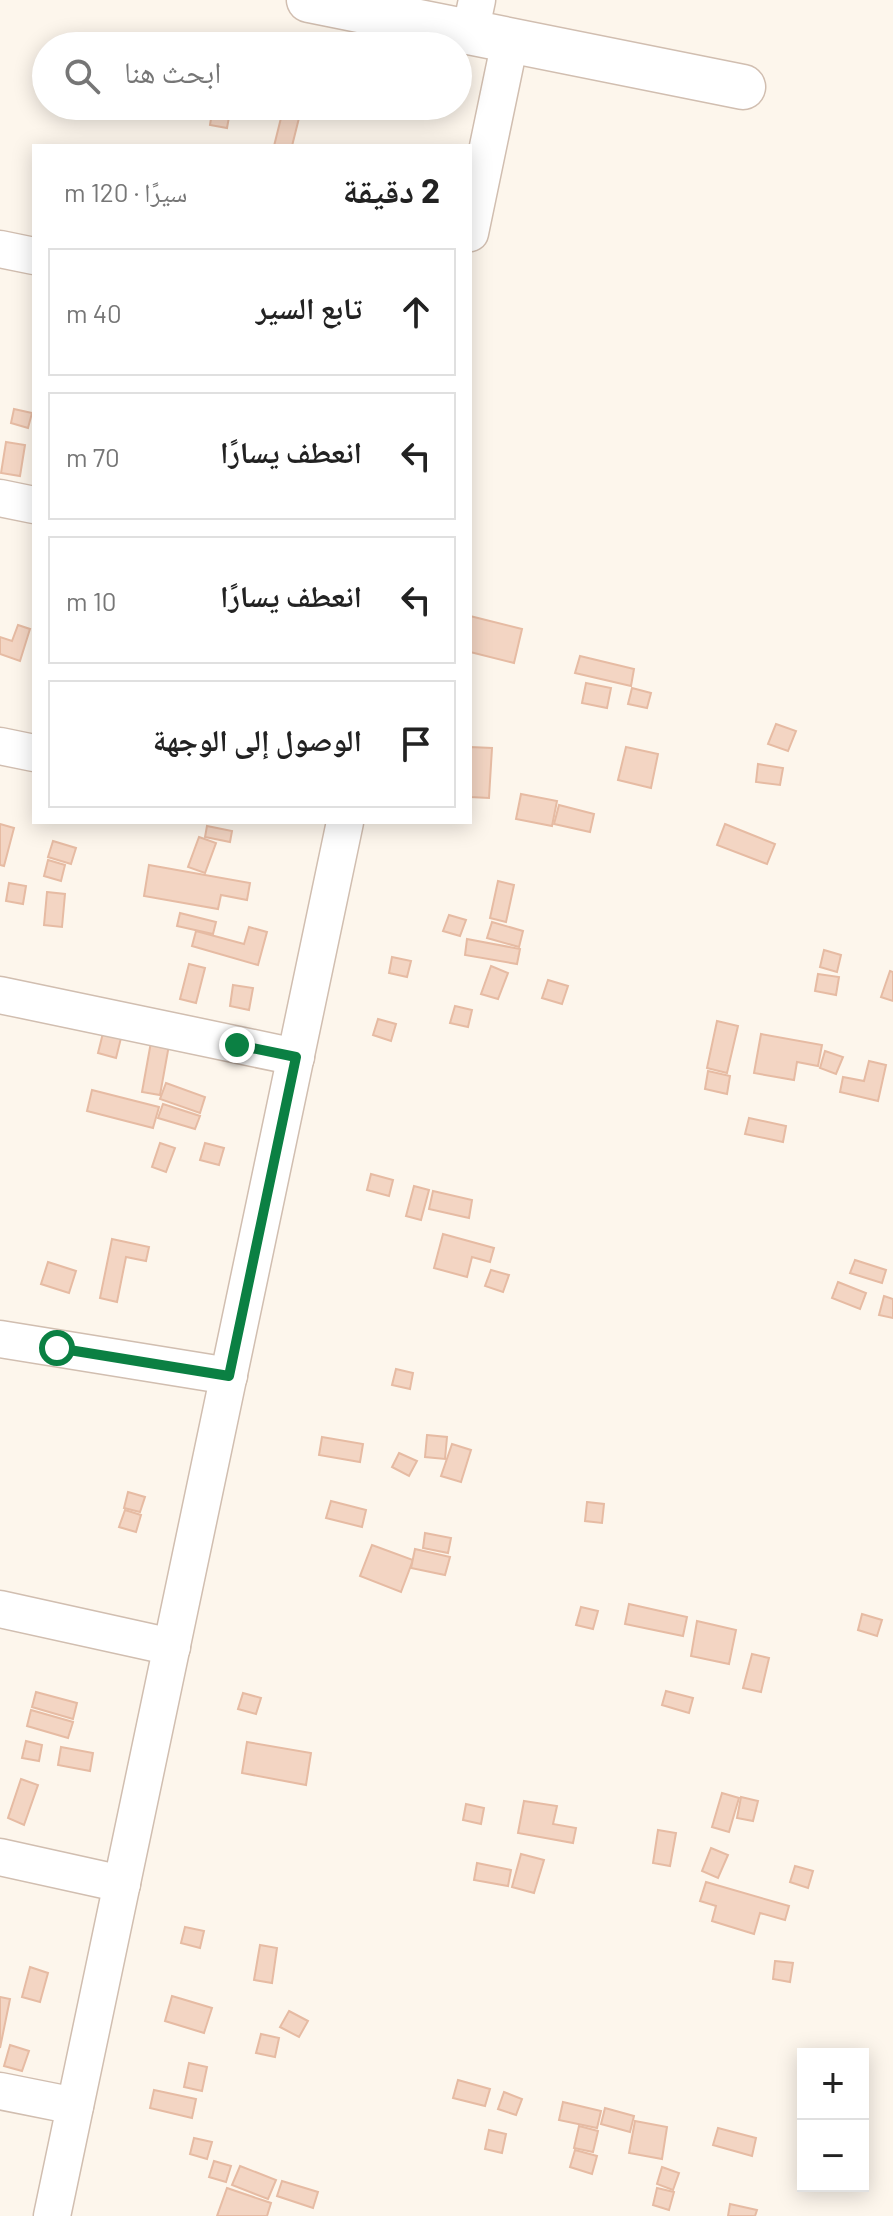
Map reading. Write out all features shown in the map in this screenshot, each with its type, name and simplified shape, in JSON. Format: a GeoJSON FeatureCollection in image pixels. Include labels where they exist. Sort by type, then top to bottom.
{"type":"FeatureCollection","features":[{"type":"Feature","properties":{"kind":"street"},"geometry":{"type":"LineString","coordinates":[[309,0],[486,25],[743,87]]}},
{"type":"Feature","properties":{"kind":"street"},"geometry":{"type":"LineString","coordinates":[[472,207],[486,25]]}},
{"type":"Feature","properties":{"kind":"street"},"geometry":{"type":"LineString","coordinates":[[0,249],[32,256]]}},
{"type":"Feature","properties":{"kind":"street"},"geometry":{"type":"LineString","coordinates":[[0,498],[32,505]]}},
{"type":"Feature","properties":{"kind":"street"},"geometry":{"type":"LineString","coordinates":[[0,746],[32,753]]}},
{"type":"Feature","properties":{"kind":"street"},"geometry":{"type":"LineString","coordinates":[[52,2216],[345,824]]}},
{"type":"Feature","properties":{"kind":"street"},"geometry":{"type":"LineString","coordinates":[[0,995],[296,1057]]}},
{"type":"Feature","properties":{"kind":"street"},"geometry":{"type":"LineString","coordinates":[[0,1339],[229,1376]]}},
{"type":"Feature","properties":{"kind":"street"},"geometry":{"type":"LineString","coordinates":[[0,1609],[172,1647]]}},
{"type":"Feature","properties":{"kind":"street"},"geometry":{"type":"LineString","coordinates":[[0,1857],[122,1884]]}},
{"type":"Feature","properties":{"kind":"street"},"geometry":{"type":"LineString","coordinates":[[0,2091],[75,2106]]}},
{"type":"Feature","properties":{"kind":"building"},"geometry":{"type":"Polygon","coordinates":[[[211,120],[228,120],[227,128],[210,125],[211,120]]]}},
{"type":"Feature","properties":{"kind":"building"},"geometry":{"type":"Polygon","coordinates":[[[280,120],[298,120],[292,144],[274,144],[280,120]]]}},
{"type":"Feature","properties":{"kind":"building"},"geometry":{"type":"Polygon","coordinates":[[[14,409],[32,413],[28,428],[11,423],[14,409]]]}},
{"type":"Feature","properties":{"kind":"building"},"geometry":{"type":"Polygon","coordinates":[[[6,442],[25,445],[20,476],[1,473],[6,442]]]}},
{"type":"Feature","properties":{"kind":"building"},"geometry":{"type":"Polygon","coordinates":[[[472,616],[522,629],[514,663],[472,652],[472,616]]]}},
{"type":"Feature","properties":{"kind":"building"},"geometry":{"type":"Polygon","coordinates":[[[18,625],[30,629],[20,661],[0,654],[0,637],[12,641],[18,625]]]}},
{"type":"Feature","properties":{"kind":"building"},"geometry":{"type":"Polygon","coordinates":[[[580,656],[634,669],[631,686],[575,673],[580,656]]]}},
{"type":"Feature","properties":{"kind":"building"},"geometry":{"type":"Polygon","coordinates":[[[586,683],[611,688],[607,708],[582,703],[586,683]]]}},
{"type":"Feature","properties":{"kind":"building"},"geometry":{"type":"Polygon","coordinates":[[[632,688],[651,693],[647,708],[628,704],[632,688]]]}},
{"type":"Feature","properties":{"kind":"building"},"geometry":{"type":"Polygon","coordinates":[[[776,724],[796,731],[788,751],[768,744],[776,724]]]}},
{"type":"Feature","properties":{"kind":"building"},"geometry":{"type":"Polygon","coordinates":[[[472,747],[492,748],[489,798],[472,797],[472,747]]]}},
{"type":"Feature","properties":{"kind":"building"},"geometry":{"type":"Polygon","coordinates":[[[626,747],[658,754],[651,788],[618,780],[626,747]]]}},
{"type":"Feature","properties":{"kind":"building"},"geometry":{"type":"Polygon","coordinates":[[[758,764],[783,768],[780,785],[756,782],[758,764]]]}},
{"type":"Feature","properties":{"kind":"building"},"geometry":{"type":"Polygon","coordinates":[[[521,794],[557,801],[552,826],[516,819],[521,794]]]}},
{"type":"Feature","properties":{"kind":"building"},"geometry":{"type":"Polygon","coordinates":[[[559,805],[594,814],[590,832],[554,824],[559,805]]]}},
{"type":"Feature","properties":{"kind":"building"},"geometry":{"type":"Polygon","coordinates":[[[0,824],[14,828],[4,866],[0,865],[0,824]]]}},
{"type":"Feature","properties":{"kind":"building"},"geometry":{"type":"Polygon","coordinates":[[[725,824],[775,844],[767,864],[717,845],[725,824]]]}},
{"type":"Feature","properties":{"kind":"building"},"geometry":{"type":"Polygon","coordinates":[[[207,826],[232,831],[230,842],[205,837],[207,826]]]}},
{"type":"Feature","properties":{"kind":"building"},"geometry":{"type":"Polygon","coordinates":[[[199,837],[216,843],[205,873],[188,867],[199,837]]]}},
{"type":"Feature","properties":{"kind":"building"},"geometry":{"type":"Polygon","coordinates":[[[53,841],[76,848],[71,864],[48,857],[53,841]]]}},
{"type":"Feature","properties":{"kind":"building"},"geometry":{"type":"Polygon","coordinates":[[[48,860],[65,865],[61,881],[44,876],[48,860]]]}},
{"type":"Feature","properties":{"kind":"building"},"geometry":{"type":"Polygon","coordinates":[[[149,865],[250,883],[247,900],[221,895],[218,909],[144,896],[149,865]]]}},
{"type":"Feature","properties":{"kind":"building"},"geometry":{"type":"Polygon","coordinates":[[[498,881],[514,885],[506,922],[490,918],[498,881]]]}},
{"type":"Feature","properties":{"kind":"building"},"geometry":{"type":"Polygon","coordinates":[[[9,883],[26,886],[23,904],[6,901],[9,883]]]}},
{"type":"Feature","properties":{"kind":"building"},"geometry":{"type":"Polygon","coordinates":[[[47,892],[65,894],[62,927],[44,925],[47,892]]]}},
{"type":"Feature","properties":{"kind":"building"},"geometry":{"type":"Polygon","coordinates":[[[180,913],[216,922],[213,934],[177,926],[180,913]]]}},
{"type":"Feature","properties":{"kind":"building"},"geometry":{"type":"Polygon","coordinates":[[[449,915],[466,920],[460,936],[443,931],[449,915]]]}},
{"type":"Feature","properties":{"kind":"building"},"geometry":{"type":"Polygon","coordinates":[[[492,922],[523,931],[519,947],[487,938],[492,922]]]}},
{"type":"Feature","properties":{"kind":"building"},"geometry":{"type":"Polygon","coordinates":[[[249,927],[267,932],[258,965],[192,946],[196,931],[244,944],[249,927]]]}},
{"type":"Feature","properties":{"kind":"building"},"geometry":{"type":"Polygon","coordinates":[[[467,939],[520,949],[517,964],[465,955],[467,939]]]}},
{"type":"Feature","properties":{"kind":"building"},"geometry":{"type":"Polygon","coordinates":[[[824,950],[841,955],[837,972],[820,967],[824,950]]]}},
{"type":"Feature","properties":{"kind":"building"},"geometry":{"type":"Polygon","coordinates":[[[392,957],[411,961],[407,977],[389,973],[392,957]]]}},
{"type":"Feature","properties":{"kind":"building"},"geometry":{"type":"Polygon","coordinates":[[[189,964],[205,968],[196,1003],[180,999],[189,964]]]}},
{"type":"Feature","properties":{"kind":"building"},"geometry":{"type":"Polygon","coordinates":[[[491,966],[508,973],[498,999],[481,994],[491,966]]]}},
{"type":"Feature","properties":{"kind":"building"},"geometry":{"type":"Polygon","coordinates":[[[890,971],[893,972],[893,1001],[881,997],[890,971]]]}},
{"type":"Feature","properties":{"kind":"building"},"geometry":{"type":"Polygon","coordinates":[[[818,974],[839,977],[836,995],[815,991],[818,974]]]}},
{"type":"Feature","properties":{"kind":"building"},"geometry":{"type":"Polygon","coordinates":[[[548,980],[568,986],[562,1004],[542,998],[548,980]]]}},
{"type":"Feature","properties":{"kind":"building"},"geometry":{"type":"Polygon","coordinates":[[[233,985],[253,988],[249,1010],[230,1006],[233,985]]]}},
{"type":"Feature","properties":{"kind":"building"},"geometry":{"type":"Polygon","coordinates":[[[455,1006],[472,1010],[468,1027],[450,1023],[455,1006]]]}},
{"type":"Feature","properties":{"kind":"building"},"geometry":{"type":"Polygon","coordinates":[[[378,1019],[396,1024],[391,1041],[373,1035],[378,1019]]]}},
{"type":"Feature","properties":{"kind":"building"},"geometry":{"type":"Polygon","coordinates":[[[717,1021],[738,1026],[727,1073],[707,1068],[717,1021]]]}},
{"type":"Feature","properties":{"kind":"building"},"geometry":{"type":"Polygon","coordinates":[[[103,1033],[121,1038],[116,1058],[98,1053],[103,1033]]]}},
{"type":"Feature","properties":{"kind":"building"},"geometry":{"type":"Polygon","coordinates":[[[761,1034],[822,1045],[818,1066],[797,1062],[794,1080],[754,1073],[761,1034]]]}},
{"type":"Feature","properties":{"kind":"building"},"geometry":{"type":"Polygon","coordinates":[[[151,1042],[169,1045],[160,1095],[142,1092],[151,1042]]]}},
{"type":"Feature","properties":{"kind":"building"},"geometry":{"type":"Polygon","coordinates":[[[825,1051],[843,1057],[836,1074],[820,1068],[825,1051]]]}},
{"type":"Feature","properties":{"kind":"building"},"geometry":{"type":"Polygon","coordinates":[[[869,1061],[886,1065],[878,1101],[840,1092],[843,1077],[864,1081],[869,1061]]]}},
{"type":"Feature","properties":{"kind":"building"},"geometry":{"type":"Polygon","coordinates":[[[708,1071],[730,1076],[727,1094],[705,1089],[708,1071]]]}},
{"type":"Feature","properties":{"kind":"building"},"geometry":{"type":"Polygon","coordinates":[[[166,1083],[205,1097],[200,1113],[160,1099],[166,1083]]]}},
{"type":"Feature","properties":{"kind":"building"},"geometry":{"type":"Polygon","coordinates":[[[92,1090],[159,1107],[153,1128],[87,1111],[92,1090]]]}},
{"type":"Feature","properties":{"kind":"building"},"geometry":{"type":"Polygon","coordinates":[[[163,1104],[200,1116],[195,1129],[158,1118],[163,1104]]]}},
{"type":"Feature","properties":{"kind":"building"},"geometry":{"type":"Polygon","coordinates":[[[749,1118],[786,1126],[783,1142],[745,1134],[749,1118]]]}},
{"type":"Feature","properties":{"kind":"building"},"geometry":{"type":"Polygon","coordinates":[[[160,1143],[175,1148],[166,1172],[152,1167],[160,1143]]]}},
{"type":"Feature","properties":{"kind":"building"},"geometry":{"type":"Polygon","coordinates":[[[205,1143],[224,1148],[219,1165],[200,1160],[205,1143]]]}},
{"type":"Feature","properties":{"kind":"building"},"geometry":{"type":"Polygon","coordinates":[[[371,1174],[393,1180],[389,1196],[367,1190],[371,1174]]]}},
{"type":"Feature","properties":{"kind":"building"},"geometry":{"type":"Polygon","coordinates":[[[414,1186],[429,1190],[421,1220],[406,1216],[414,1186]]]}},
{"type":"Feature","properties":{"kind":"building"},"geometry":{"type":"Polygon","coordinates":[[[433,1191],[472,1200],[469,1218],[429,1209],[433,1191]]]}},
{"type":"Feature","properties":{"kind":"building"},"geometry":{"type":"Polygon","coordinates":[[[443,1234],[494,1248],[490,1262],[472,1257],[467,1277],[434,1268],[443,1234]]]}},
{"type":"Feature","properties":{"kind":"building"},"geometry":{"type":"Polygon","coordinates":[[[112,1239],[149,1247],[146,1261],[126,1257],[117,1302],[100,1298],[112,1239]]]}},
{"type":"Feature","properties":{"kind":"building"},"geometry":{"type":"Polygon","coordinates":[[[855,1260],[886,1270],[882,1283],[850,1273],[855,1260]]]}},
{"type":"Feature","properties":{"kind":"building"},"geometry":{"type":"Polygon","coordinates":[[[48,1262],[76,1271],[69,1293],[41,1284],[48,1262]]]}},
{"type":"Feature","properties":{"kind":"building"},"geometry":{"type":"Polygon","coordinates":[[[491,1270],[509,1275],[503,1292],[485,1286],[491,1270]]]}},
{"type":"Feature","properties":{"kind":"building"},"geometry":{"type":"Polygon","coordinates":[[[838,1282],[866,1293],[860,1309],[832,1298],[838,1282]]]}},
{"type":"Feature","properties":{"kind":"building"},"geometry":{"type":"Polygon","coordinates":[[[884,1296],[893,1299],[893,1318],[879,1315],[884,1296]]]}},
{"type":"Feature","properties":{"kind":"building"},"geometry":{"type":"Polygon","coordinates":[[[396,1369],[413,1373],[410,1389],[392,1385],[396,1369]]]}},
{"type":"Feature","properties":{"kind":"building"},"geometry":{"type":"Polygon","coordinates":[[[427,1435],[447,1437],[445,1459],[425,1457],[427,1435]]]}},
{"type":"Feature","properties":{"kind":"building"},"geometry":{"type":"Polygon","coordinates":[[[322,1437],[363,1444],[360,1462],[319,1455],[322,1437]]]}},
{"type":"Feature","properties":{"kind":"building"},"geometry":{"type":"Polygon","coordinates":[[[452,1444],[471,1450],[461,1482],[441,1476],[452,1444]]]}},
{"type":"Feature","properties":{"kind":"building"},"geometry":{"type":"Polygon","coordinates":[[[399,1453],[417,1461],[409,1476],[392,1467],[399,1453]]]}},
{"type":"Feature","properties":{"kind":"building"},"geometry":{"type":"Polygon","coordinates":[[[128,1492],[145,1497],[140,1512],[124,1508],[128,1492]]]}},
{"type":"Feature","properties":{"kind":"building"},"geometry":{"type":"Polygon","coordinates":[[[331,1501],[366,1510],[362,1527],[326,1518],[331,1501]]]}},
{"type":"Feature","properties":{"kind":"building"},"geometry":{"type":"Polygon","coordinates":[[[587,1502],[604,1504],[602,1523],[585,1521],[587,1502]]]}},
{"type":"Feature","properties":{"kind":"building"},"geometry":{"type":"Polygon","coordinates":[[[125,1510],[141,1515],[136,1532],[119,1527],[125,1510]]]}},
{"type":"Feature","properties":{"kind":"building"},"geometry":{"type":"Polygon","coordinates":[[[425,1533],[451,1538],[448,1553],[423,1548],[425,1533]]]}},
{"type":"Feature","properties":{"kind":"building"},"geometry":{"type":"Polygon","coordinates":[[[372,1545],[413,1560],[401,1592],[360,1576],[372,1545]]]}},
{"type":"Feature","properties":{"kind":"building"},"geometry":{"type":"Polygon","coordinates":[[[415,1549],[450,1557],[445,1575],[411,1568],[415,1549]]]}},
{"type":"Feature","properties":{"kind":"building"},"geometry":{"type":"Polygon","coordinates":[[[629,1604],[687,1617],[683,1636],[625,1624],[629,1604]]]}},
{"type":"Feature","properties":{"kind":"building"},"geometry":{"type":"Polygon","coordinates":[[[581,1607],[598,1611],[593,1629],[576,1625],[581,1607]]]}},
{"type":"Feature","properties":{"kind":"building"},"geometry":{"type":"Polygon","coordinates":[[[862,1614],[882,1620],[877,1636],[858,1630],[862,1614]]]}},
{"type":"Feature","properties":{"kind":"building"},"geometry":{"type":"Polygon","coordinates":[[[697,1621],[736,1630],[729,1664],[691,1656],[697,1621]]]}},
{"type":"Feature","properties":{"kind":"building"},"geometry":{"type":"Polygon","coordinates":[[[752,1654],[769,1658],[761,1692],[743,1688],[752,1654]]]}},
{"type":"Feature","properties":{"kind":"building"},"geometry":{"type":"Polygon","coordinates":[[[666,1691],[693,1698],[689,1713],[662,1705],[666,1691]]]}},
{"type":"Feature","properties":{"kind":"building"},"geometry":{"type":"Polygon","coordinates":[[[36,1692],[77,1703],[73,1719],[32,1707],[36,1692]]]}},
{"type":"Feature","properties":{"kind":"building"},"geometry":{"type":"Polygon","coordinates":[[[243,1693],[261,1698],[256,1714],[238,1709],[243,1693]]]}},
{"type":"Feature","properties":{"kind":"building"},"geometry":{"type":"Polygon","coordinates":[[[31,1710],[73,1722],[68,1738],[27,1726],[31,1710]]]}},
{"type":"Feature","properties":{"kind":"building"},"geometry":{"type":"Polygon","coordinates":[[[26,1741],[42,1745],[39,1761],[22,1758],[26,1741]]]}},
{"type":"Feature","properties":{"kind":"building"},"geometry":{"type":"Polygon","coordinates":[[[247,1742],[311,1753],[306,1785],[242,1773],[247,1742]]]}},
{"type":"Feature","properties":{"kind":"building"},"geometry":{"type":"Polygon","coordinates":[[[61,1747],[93,1753],[90,1771],[58,1765],[61,1747]]]}},
{"type":"Feature","properties":{"kind":"building"},"geometry":{"type":"Polygon","coordinates":[[[21,1779],[38,1785],[24,1825],[8,1818],[21,1779]]]}},
{"type":"Feature","properties":{"kind":"building"},"geometry":{"type":"Polygon","coordinates":[[[722,1793],[739,1798],[729,1832],[712,1827],[722,1793]]]}},
{"type":"Feature","properties":{"kind":"building"},"geometry":{"type":"Polygon","coordinates":[[[741,1797],[758,1801],[753,1821],[737,1818],[741,1797]]]}},
{"type":"Feature","properties":{"kind":"building"},"geometry":{"type":"Polygon","coordinates":[[[524,1801],[557,1806],[553,1824],[576,1828],[573,1843],[518,1833],[524,1801]]]}},
{"type":"Feature","properties":{"kind":"building"},"geometry":{"type":"Polygon","coordinates":[[[466,1804],[484,1808],[481,1824],[463,1820],[466,1804]]]}},
{"type":"Feature","properties":{"kind":"building"},"geometry":{"type":"Polygon","coordinates":[[[658,1830],[676,1833],[670,1866],[653,1863],[658,1830]]]}},
{"type":"Feature","properties":{"kind":"building"},"geometry":{"type":"Polygon","coordinates":[[[711,1848],[728,1855],[718,1878],[702,1871],[711,1848]]]}},
{"type":"Feature","properties":{"kind":"building"},"geometry":{"type":"Polygon","coordinates":[[[521,1854],[544,1860],[534,1893],[512,1887],[521,1854]]]}},
{"type":"Feature","properties":{"kind":"building"},"geometry":{"type":"Polygon","coordinates":[[[477,1863],[511,1870],[508,1886],[474,1880],[477,1863]]]}},
{"type":"Feature","properties":{"kind":"building"},"geometry":{"type":"Polygon","coordinates":[[[795,1866],[813,1871],[808,1888],[790,1882],[795,1866]]]}},
{"type":"Feature","properties":{"kind":"building"},"geometry":{"type":"Polygon","coordinates":[[[706,1882],[789,1906],[785,1920],[760,1913],[754,1934],[712,1921],[716,1906],[700,1901],[706,1882]]]}},
{"type":"Feature","properties":{"kind":"building"},"geometry":{"type":"Polygon","coordinates":[[[185,1927],[204,1931],[200,1948],[181,1943],[185,1927]]]}},
{"type":"Feature","properties":{"kind":"building"},"geometry":{"type":"Polygon","coordinates":[[[260,1945],[277,1948],[272,1983],[254,1980],[260,1945]]]}},
{"type":"Feature","properties":{"kind":"building"},"geometry":{"type":"Polygon","coordinates":[[[775,1961],[793,1963],[790,1982],[773,1979],[775,1961]]]}},
{"type":"Feature","properties":{"kind":"building"},"geometry":{"type":"Polygon","coordinates":[[[30,1967],[48,1973],[40,2002],[22,1997],[30,1967]]]}},
{"type":"Feature","properties":{"kind":"building"},"geometry":{"type":"Polygon","coordinates":[[[172,1996],[212,2008],[204,2033],[165,2021],[172,1996]]]}},
{"type":"Feature","properties":{"kind":"building"},"geometry":{"type":"Polygon","coordinates":[[[0,1997],[10,1999],[0,2048],[0,1997]]]}},
{"type":"Feature","properties":{"kind":"building"},"geometry":{"type":"Polygon","coordinates":[[[289,2011],[308,2021],[299,2037],[280,2027],[289,2011]]]}},
{"type":"Feature","properties":{"kind":"building"},"geometry":{"type":"Polygon","coordinates":[[[261,2034],[279,2038],[275,2057],[256,2053],[261,2034]]]}},
{"type":"Feature","properties":{"kind":"building"},"geometry":{"type":"Polygon","coordinates":[[[10,2045],[29,2051],[22,2071],[4,2066],[10,2045]]]}},
{"type":"Feature","properties":{"kind":"building"},"geometry":{"type":"Polygon","coordinates":[[[189,2063],[207,2067],[202,2091],[184,2087],[189,2063]]]}},
{"type":"Feature","properties":{"kind":"building"},"geometry":{"type":"Polygon","coordinates":[[[458,2080],[490,2089],[485,2106],[453,2098],[458,2080]]]}},
{"type":"Feature","properties":{"kind":"building"},"geometry":{"type":"Polygon","coordinates":[[[154,2090],[196,2099],[192,2118],[150,2108],[154,2090]]]}},
{"type":"Feature","properties":{"kind":"building"},"geometry":{"type":"Polygon","coordinates":[[[504,2092],[522,2099],[516,2115],[498,2109],[504,2092]]]}},
{"type":"Feature","properties":{"kind":"building"},"geometry":{"type":"Polygon","coordinates":[[[563,2102],[601,2111],[597,2128],[559,2120],[563,2102]]]}},
{"type":"Feature","properties":{"kind":"building"},"geometry":{"type":"Polygon","coordinates":[[[605,2108],[634,2116],[630,2132],[601,2124],[605,2108]]]}},
{"type":"Feature","properties":{"kind":"building"},"geometry":{"type":"Polygon","coordinates":[[[635,2121],[667,2127],[662,2159],[629,2153],[635,2121]]]}},
{"type":"Feature","properties":{"kind":"building"},"geometry":{"type":"Polygon","coordinates":[[[579,2126],[598,2131],[593,2152],[574,2148],[579,2126]]]}},
{"type":"Feature","properties":{"kind":"building"},"geometry":{"type":"Polygon","coordinates":[[[718,2128],[756,2138],[752,2156],[713,2145],[718,2128]]]}},
{"type":"Feature","properties":{"kind":"building"},"geometry":{"type":"Polygon","coordinates":[[[489,2130],[506,2134],[502,2153],[485,2149],[489,2130]]]}},
{"type":"Feature","properties":{"kind":"building"},"geometry":{"type":"Polygon","coordinates":[[[194,2138],[212,2142],[207,2159],[190,2154],[194,2138]]]}},
{"type":"Feature","properties":{"kind":"building"},"geometry":{"type":"Polygon","coordinates":[[[575,2150],[597,2156],[592,2174],[570,2167],[575,2150]]]}},
{"type":"Feature","properties":{"kind":"building"},"geometry":{"type":"Polygon","coordinates":[[[214,2161],[231,2166],[226,2182],[209,2177],[214,2161]]]}},
{"type":"Feature","properties":{"kind":"building"},"geometry":{"type":"Polygon","coordinates":[[[240,2166],[276,2180],[268,2199],[232,2185],[240,2166]]]}},
{"type":"Feature","properties":{"kind":"building"},"geometry":{"type":"Polygon","coordinates":[[[662,2167],[679,2173],[673,2190],[657,2184],[662,2167]]]}},
{"type":"Feature","properties":{"kind":"building"},"geometry":{"type":"Polygon","coordinates":[[[282,2181],[318,2192],[313,2208],[277,2196],[282,2181]]]}},
{"type":"Feature","properties":{"kind":"building"},"geometry":{"type":"Polygon","coordinates":[[[227,2188],[271,2203],[267,2216],[217,2216],[227,2188]]]}},
{"type":"Feature","properties":{"kind":"building"},"geometry":{"type":"Polygon","coordinates":[[[657,2188],[674,2192],[669,2210],[653,2205],[657,2188]]]}},
{"type":"Feature","properties":{"kind":"building"},"geometry":{"type":"Polygon","coordinates":[[[730,2204],[757,2210],[755,2216],[728,2216],[730,2204]]]}},
{"type":"Feature","properties":{"kind":"route"},"geometry":{"type":"LineString","coordinates":[[57,1348],[229,1376],[296,1057],[237,1045]]}}]}
